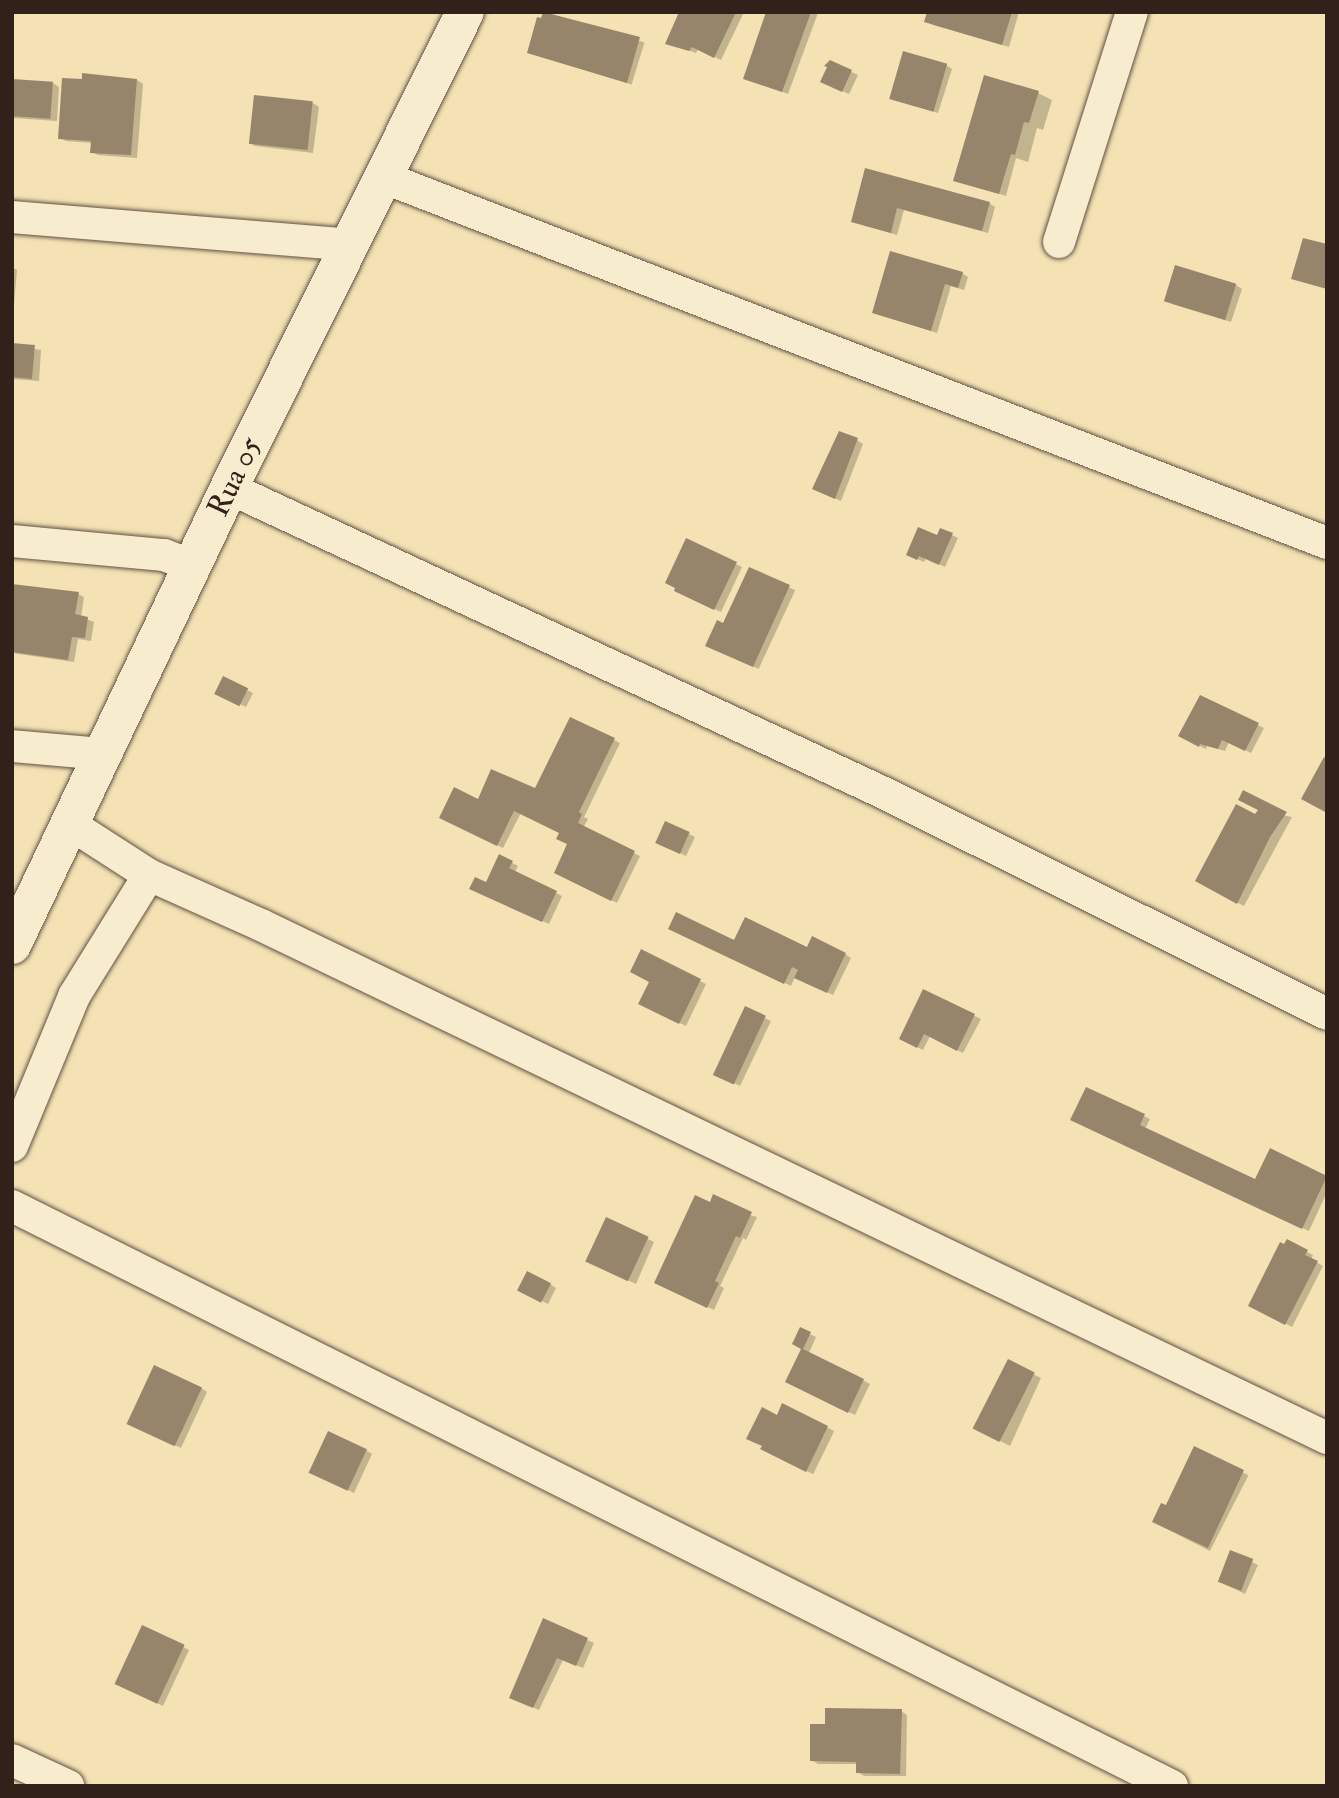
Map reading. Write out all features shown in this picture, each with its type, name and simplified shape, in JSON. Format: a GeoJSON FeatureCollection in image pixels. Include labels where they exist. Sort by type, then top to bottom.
{"type":"FeatureCollection","features":[{"type":"Feature","properties":{"kind":"street","name":"Rua 05"},"geometry":{"type":"LineString","coordinates":[[12,945],[229,488],[352,245],[465,12]]}},
{"type":"Feature","properties":{"kind":"street"},"geometry":{"type":"LineString","coordinates":[[1059,242],[1132,12]]}},
{"type":"Feature","properties":{"kind":"street"},"geometry":{"type":"LineString","coordinates":[[385,178],[1327,543]]}},
{"type":"Feature","properties":{"kind":"street"},"geometry":{"type":"LineString","coordinates":[[12,217],[352,245]]}},
{"type":"Feature","properties":{"kind":"street"},"geometry":{"type":"LineString","coordinates":[[229,488],[884,793],[1327,1014]]}},
{"type":"Feature","properties":{"kind":"street"},"geometry":{"type":"LineString","coordinates":[[12,541],[164,555],[192,566]]}},
{"type":"Feature","properties":{"kind":"street"},"geometry":{"type":"LineString","coordinates":[[12,746],[103,754]]}},
{"type":"Feature","properties":{"kind":"street"},"geometry":{"type":"LineString","coordinates":[[70,824],[149,875],[274,931],[1327,1438]]}},
{"type":"Feature","properties":{"kind":"street"},"geometry":{"type":"LineString","coordinates":[[12,1146],[74,996],[149,875]]}},
{"type":"Feature","properties":{"kind":"street"},"geometry":{"type":"LineString","coordinates":[[12,1206],[1172,1786]]}},
{"type":"Feature","properties":{"kind":"street"},"geometry":{"type":"LineString","coordinates":[[12,1760],[68,1786]]}},
{"type":"Feature","properties":{"kind":"building"},"geometry":{"type":"Polygon","coordinates":[[[543,12],[640,37],[627,83],[527,53],[537,17],[541,18],[543,12]]]}},
{"type":"Feature","properties":{"kind":"building"},"geometry":{"type":"Polygon","coordinates":[[[679,12],[736,12],[714,58],[692,47],[689,51],[665,44],[679,12]]]}},
{"type":"Feature","properties":{"kind":"building"},"geometry":{"type":"Polygon","coordinates":[[[766,12],[811,12],[782,92],[743,79],[766,12]]]}},
{"type":"Feature","properties":{"kind":"building"},"geometry":{"type":"Polygon","coordinates":[[[927,12],[1012,12],[1002,45],[924,22],[927,12]]]}},
{"type":"Feature","properties":{"kind":"building"},"geometry":{"type":"Polygon","coordinates":[[[903,51],[947,64],[933,112],[889,99],[903,51]]]}},
{"type":"Feature","properties":{"kind":"building"},"geometry":{"type":"Polygon","coordinates":[[[830,60],[852,70],[842,92],[820,82],[827,67],[824,66],[830,60]]]}},
{"type":"Feature","properties":{"kind":"building"},"geometry":{"type":"Polygon","coordinates":[[[82,73],[137,79],[131,155],[90,153],[91,141],[58,139],[62,78],[82,79],[82,73]]]}},
{"type":"Feature","properties":{"kind":"building"},"geometry":{"type":"Polygon","coordinates":[[[984,75],[1039,91],[1029,123],[1024,122],[1015,155],[1011,154],[999,194],[953,181],[984,75]]]}},
{"type":"Feature","properties":{"kind":"building"},"geometry":{"type":"Polygon","coordinates":[[[12,79],[53,82],[50,119],[12,116],[12,79]]]}},
{"type":"Feature","properties":{"kind":"building"},"geometry":{"type":"Polygon","coordinates":[[[254,95],[313,101],[308,150],[249,144],[254,95]]]}},
{"type":"Feature","properties":{"kind":"building"},"geometry":{"type":"Polygon","coordinates":[[[865,168],[990,202],[982,231],[897,208],[891,233],[851,222],[865,168]]]}},
{"type":"Feature","properties":{"kind":"building"},"geometry":{"type":"Polygon","coordinates":[[[1303,238],[1327,244],[1327,289],[1291,279],[1303,238]]]}},
{"type":"Feature","properties":{"kind":"building"},"geometry":{"type":"Polygon","coordinates":[[[890,251],[963,272],[958,288],[945,284],[931,331],[872,313],[890,251]]]}},
{"type":"Feature","properties":{"kind":"building"},"geometry":{"type":"Polygon","coordinates":[[[1175,265],[1236,284],[1225,320],[1164,301],[1175,265]]]}},
{"type":"Feature","properties":{"kind":"building"},"geometry":{"type":"Polygon","coordinates":[[[12,343],[35,345],[32,379],[12,377],[12,343]]]}},
{"type":"Feature","properties":{"kind":"building"},"geometry":{"type":"Polygon","coordinates":[[[839,431],[858,438],[835,499],[812,489],[839,431]]]}},
{"type":"Feature","properties":{"kind":"building"},"geometry":{"type":"Polygon","coordinates":[[[918,527],[937,535],[940,528],[953,533],[939,565],[919,556],[917,560],[906,555],[918,527]]]}},
{"type":"Feature","properties":{"kind":"building"},"geometry":{"type":"Polygon","coordinates":[[[686,538],[737,562],[714,610],[674,591],[675,588],[665,583],[686,538]]]}},
{"type":"Feature","properties":{"kind":"building"},"geometry":{"type":"Polygon","coordinates":[[[749,567],[790,585],[753,667],[705,646],[717,620],[723,623],[749,567]]]}},
{"type":"Feature","properties":{"kind":"building"},"geometry":{"type":"Polygon","coordinates":[[[12,584],[79,592],[75,614],[88,617],[85,638],[72,637],[68,660],[12,652],[12,584]]]}},
{"type":"Feature","properties":{"kind":"building"},"geometry":{"type":"Polygon","coordinates":[[[223,676],[248,688],[239,706],[214,694],[223,676]]]}},
{"type":"Feature","properties":{"kind":"building"},"geometry":{"type":"Polygon","coordinates":[[[1200,695],[1259,723],[1245,751],[1222,740],[1218,749],[1200,744],[1199,747],[1178,736],[1200,695]]]}},
{"type":"Feature","properties":{"kind":"building"},"geometry":{"type":"Polygon","coordinates":[[[570,717],[615,738],[579,812],[582,814],[578,823],[635,851],[611,901],[554,873],[567,844],[556,839],[559,833],[514,811],[497,846],[439,818],[454,787],[478,799],[491,769],[535,788],[570,717]]]}},
{"type":"Feature","properties":{"kind":"building"},"geometry":{"type":"Polygon","coordinates":[[[1324,757],[1327,759],[1327,813],[1301,799],[1324,757]]]}},
{"type":"Feature","properties":{"kind":"building"},"geometry":{"type":"Polygon","coordinates":[[[1243,790],[1287,812],[1270,837],[1237,904],[1195,881],[1236,804],[1255,814],[1258,810],[1238,800],[1243,790]]]}},
{"type":"Feature","properties":{"kind":"building"},"geometry":{"type":"Polygon","coordinates":[[[665,821],[690,832],[680,854],[655,843],[665,821]]]}},
{"type":"Feature","properties":{"kind":"building"},"geometry":{"type":"Polygon","coordinates":[[[499,854],[513,861],[509,868],[557,891],[542,922],[469,889],[475,877],[486,882],[499,854]]]}},
{"type":"Feature","properties":{"kind":"building"},"geometry":{"type":"Polygon","coordinates":[[[676,912],[734,940],[745,917],[807,947],[812,936],[846,953],[827,993],[794,978],[798,970],[792,967],[784,984],[668,929],[676,912]]]}},
{"type":"Feature","properties":{"kind":"building"},"geometry":{"type":"Polygon","coordinates":[[[641,949],[701,979],[679,1024],[638,1004],[649,982],[630,972],[641,949]]]}},
{"type":"Feature","properties":{"kind":"building"},"geometry":{"type":"Polygon","coordinates":[[[923,989],[975,1014],[957,1051],[924,1034],[917,1048],[899,1039],[923,989]]]}},
{"type":"Feature","properties":{"kind":"building"},"geometry":{"type":"Polygon","coordinates":[[[745,1006],[766,1016],[734,1085],[713,1075],[745,1006]]]}},
{"type":"Feature","properties":{"kind":"building"},"geometry":{"type":"Polygon","coordinates":[[[1086,1087],[1145,1114],[1140,1125],[1255,1179],[1270,1148],[1327,1176],[1302,1229],[1070,1120],[1086,1087]]]}},
{"type":"Feature","properties":{"kind":"building"},"geometry":{"type":"Polygon","coordinates":[[[713,1194],[752,1212],[740,1238],[736,1236],[715,1281],[719,1283],[707,1308],[654,1283],[695,1195],[710,1202],[713,1194]]]}},
{"type":"Feature","properties":{"kind":"building"},"geometry":{"type":"Polygon","coordinates":[[[606,1217],[649,1237],[628,1281],[585,1261],[606,1217]]]}},
{"type":"Feature","properties":{"kind":"building"},"geometry":{"type":"Polygon","coordinates":[[[1287,1239],[1308,1250],[1305,1255],[1318,1261],[1285,1325],[1248,1306],[1280,1242],[1284,1244],[1287,1239]]]}},
{"type":"Feature","properties":{"kind":"building"},"geometry":{"type":"Polygon","coordinates":[[[527,1271],[551,1283],[541,1303],[517,1291],[527,1271]]]}},
{"type":"Feature","properties":{"kind":"building"},"geometry":{"type":"Polygon","coordinates":[[[800,1327],[811,1332],[803,1349],[864,1379],[848,1413],[785,1382],[801,1349],[792,1344],[800,1327]]]}},
{"type":"Feature","properties":{"kind":"building"},"geometry":{"type":"Polygon","coordinates":[[[1008,1359],[1035,1373],[999,1442],[973,1428],[1008,1359]]]}},
{"type":"Feature","properties":{"kind":"building"},"geometry":{"type":"Polygon","coordinates":[[[154,1365],[202,1387],[175,1446],[127,1424],[154,1365]]]}},
{"type":"Feature","properties":{"kind":"building"},"geometry":{"type":"Polygon","coordinates":[[[782,1403],[828,1426],[806,1472],[746,1439],[762,1407],[777,1415],[782,1403]]]}},
{"type":"Feature","properties":{"kind":"building"},"geometry":{"type":"Polygon","coordinates":[[[328,1431],[367,1449],[348,1491],[309,1473],[328,1431]]]}},
{"type":"Feature","properties":{"kind":"building"},"geometry":{"type":"Polygon","coordinates":[[[1194,1446],[1244,1470],[1208,1548],[1152,1522],[1161,1503],[1166,1505],[1194,1446]]]}},
{"type":"Feature","properties":{"kind":"building"},"geometry":{"type":"Polygon","coordinates":[[[1230,1550],[1253,1559],[1241,1591],[1218,1582],[1230,1550]]]}},
{"type":"Feature","properties":{"kind":"building"},"geometry":{"type":"Polygon","coordinates":[[[543,1618],[588,1638],[576,1666],[557,1658],[533,1708],[509,1698],[543,1618]]]}},
{"type":"Feature","properties":{"kind":"building"},"geometry":{"type":"Polygon","coordinates":[[[142,1625],[185,1645],[157,1704],[115,1684],[142,1625]]]}},
{"type":"Feature","properties":{"kind":"building"},"geometry":{"type":"Polygon","coordinates":[[[825,1708],[902,1709],[900,1774],[856,1773],[856,1762],[810,1761],[810,1724],[825,1724],[825,1708]]]}}]}
